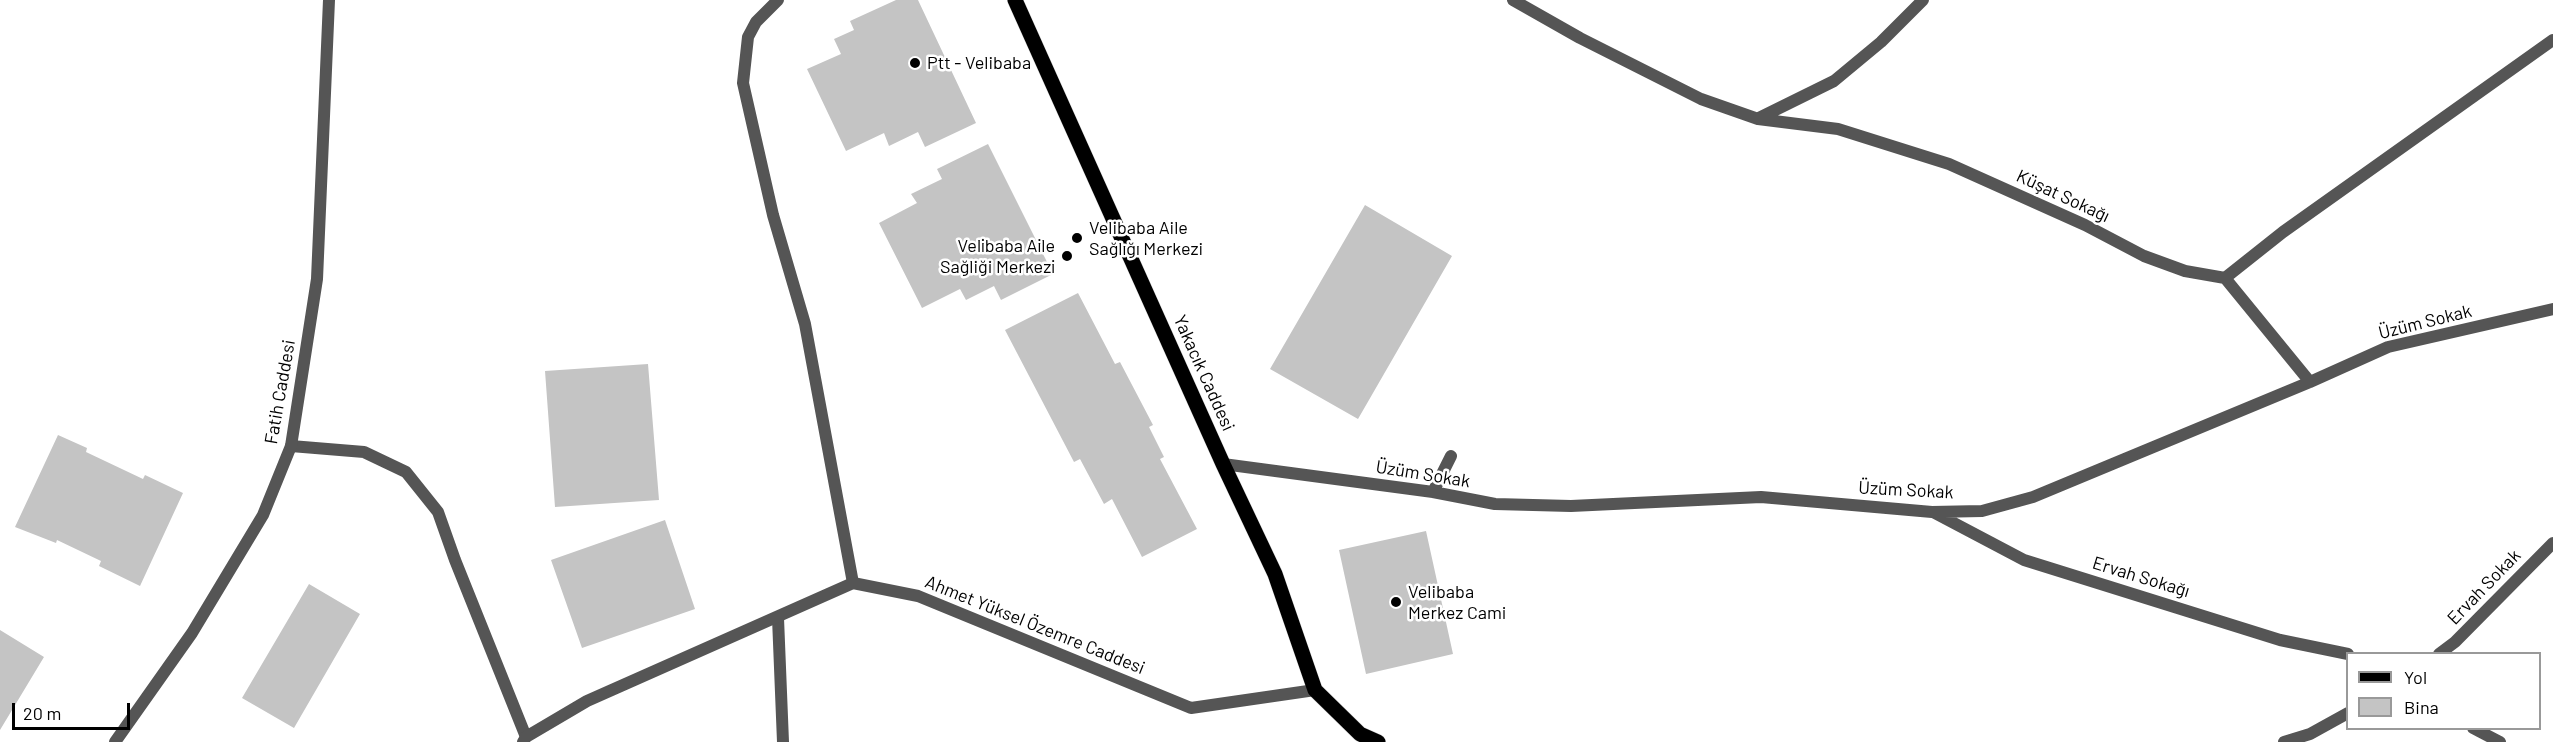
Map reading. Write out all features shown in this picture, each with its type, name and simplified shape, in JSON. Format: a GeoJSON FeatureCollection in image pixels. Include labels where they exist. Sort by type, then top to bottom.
{"type":"FeatureCollection","features":[{"type":"Feature","properties":{"kind":"main road","name":"Yakacık Caddesi"},"geometry":{"type":"LineString","coordinates":[[1015,0],[1223,464],[1275,574],[1315,690],[1360,734],[1378,742]]}},
{"type":"Feature","properties":{"kind":"street","name":"Fatih Caddesi"},"geometry":{"type":"LineString","coordinates":[[115,742],[192,633],[257,525],[291,446],[317,279],[328,0]]}},
{"type":"Feature","properties":{"kind":"street"},"geometry":{"type":"LineString","coordinates":[[291,446],[364,453],[406,472],[438,512],[454,560],[525,739],[587,701],[853,583],[805,324],[772,215],[743,83],[748,38],[756,22],[778,0]]}},
{"type":"Feature","properties":{"kind":"street","name":"Küşat Sokağı"},"geometry":{"type":"LineString","coordinates":[[1513,0],[1580,38],[1701,99],[1758,119],[1838,129],[1949,164],[2085,225],[2144,256],[2185,271],[2225,278]]}},
{"type":"Feature","properties":{"kind":"street"},"geometry":{"type":"LineString","coordinates":[[1758,119],[1834,81],[1881,42],[1923,0]]}},
{"type":"Feature","properties":{"kind":"street"},"geometry":{"type":"LineString","coordinates":[[2310,381],[2225,278],[2283,232],[2553,40]]}},
{"type":"Feature","properties":{"kind":"street","name":"Üzüm Sokak"},"geometry":{"type":"LineString","coordinates":[[1223,464],[1433,492],[1495,504],[1571,506],[1761,497],[1932,512],[1982,511],[2033,497],[2388,346],[2553,309]]}},
{"type":"Feature","properties":{"kind":"street"},"geometry":{"type":"LineString","coordinates":[[1433,492],[1451,456]]}},
{"type":"Feature","properties":{"kind":"street","name":"Ervah Sokağı"},"geometry":{"type":"LineString","coordinates":[[1932,512],[2024,560],[2280,640],[2346,654]]}},
{"type":"Feature","properties":{"kind":"street","name":"Ervah Sokak"},"geometry":{"type":"LineString","coordinates":[[2442,652],[2455,642],[2553,543]]}},
{"type":"Feature","properties":{"kind":"street","name":"Ahmet Yüksel Özemre Caddesi"},"geometry":{"type":"LineString","coordinates":[[853,583],[918,596],[1191,708],[1315,690]]}},
{"type":"Feature","properties":{"kind":"street"},"geometry":{"type":"LineString","coordinates":[[778,618],[783,742]]}},
{"type":"Feature","properties":{"kind":"street"},"geometry":{"type":"LineString","coordinates":[[2284,742],[2310,734],[2346,714]]}},
{"type":"Feature","properties":{"kind":"street"},"geometry":{"type":"LineString","coordinates":[[2474,730],[2500,742]]}},
{"type":"Feature","properties":{"kind":"building"},"geometry":{"type":"Polygon","coordinates":[[[896,0],[918,0],[976,123],[925,147],[918,132],[889,146],[884,133],[846,151],[807,69],[841,54],[834,39],[854,30],[850,21],[896,0]]]}},
{"type":"Feature","properties":{"kind":"building"},"geometry":{"type":"Polygon","coordinates":[[[988,144],[1053,274],[1001,300],[994,286],[966,300],[960,289],[922,308],[879,223],[917,203],[911,194],[942,179],[937,169],[988,144]]]}},
{"type":"Feature","properties":{"kind":"building"},"geometry":{"type":"Polygon","coordinates":[[[1365,205],[1452,256],[1358,419],[1270,369],[1365,205]]]}},
{"type":"Feature","properties":{"kind":"building"},"geometry":{"type":"Polygon","coordinates":[[[1078,293],[1115,364],[1120,362],[1153,425],[1149,427],[1164,457],[1160,459],[1197,529],[1142,557],[1112,499],[1104,504],[1080,459],[1074,462],[1005,330],[1078,293]]]}},
{"type":"Feature","properties":{"kind":"building"},"geometry":{"type":"Polygon","coordinates":[[[648,364],[659,500],[555,507],[545,371],[648,364]]]}},
{"type":"Feature","properties":{"kind":"building"},"geometry":{"type":"Polygon","coordinates":[[[58,435],[87,448],[86,452],[143,479],[145,475],[183,493],[140,586],[99,566],[101,561],[57,540],[56,543],[15,527],[58,435]]]}},
{"type":"Feature","properties":{"kind":"building"},"geometry":{"type":"Polygon","coordinates":[[[665,520],[695,609],[582,648],[551,560],[665,520]]]}},
{"type":"Feature","properties":{"kind":"building","name":"Velibaba Merkez Cami"},"geometry":{"type":"Polygon","coordinates":[[[1426,531],[1453,654],[1366,674],[1339,550],[1426,531]]]}},
{"type":"Feature","properties":{"kind":"building"},"geometry":{"type":"Polygon","coordinates":[[[309,584],[360,614],[294,728],[242,698],[309,584]]]}},
{"type":"Feature","properties":{"kind":"building"},"geometry":{"type":"Polygon","coordinates":[[[0,630],[44,657],[0,730],[0,630]]]}},
{"type":"Feature","properties":{"kind":"place","name":"Ptt - Velibaba"},"geometry":{"type":"Point","coordinates":[915,63]}},
{"type":"Feature","properties":{"kind":"place","name":"Velibaba Aile Sağlığı Merkezi"},"geometry":{"type":"Point","coordinates":[1077,238]}},
{"type":"Feature","properties":{"kind":"place","name":"Veli̇baba Ai̇le Sağliği Merkezi̇"},"geometry":{"type":"Point","coordinates":[1067,256]}},
{"type":"Feature","properties":{"kind":"place","name":"Velibaba Merkez Cami"},"geometry":{"type":"Point","coordinates":[1396,602]}}]}
